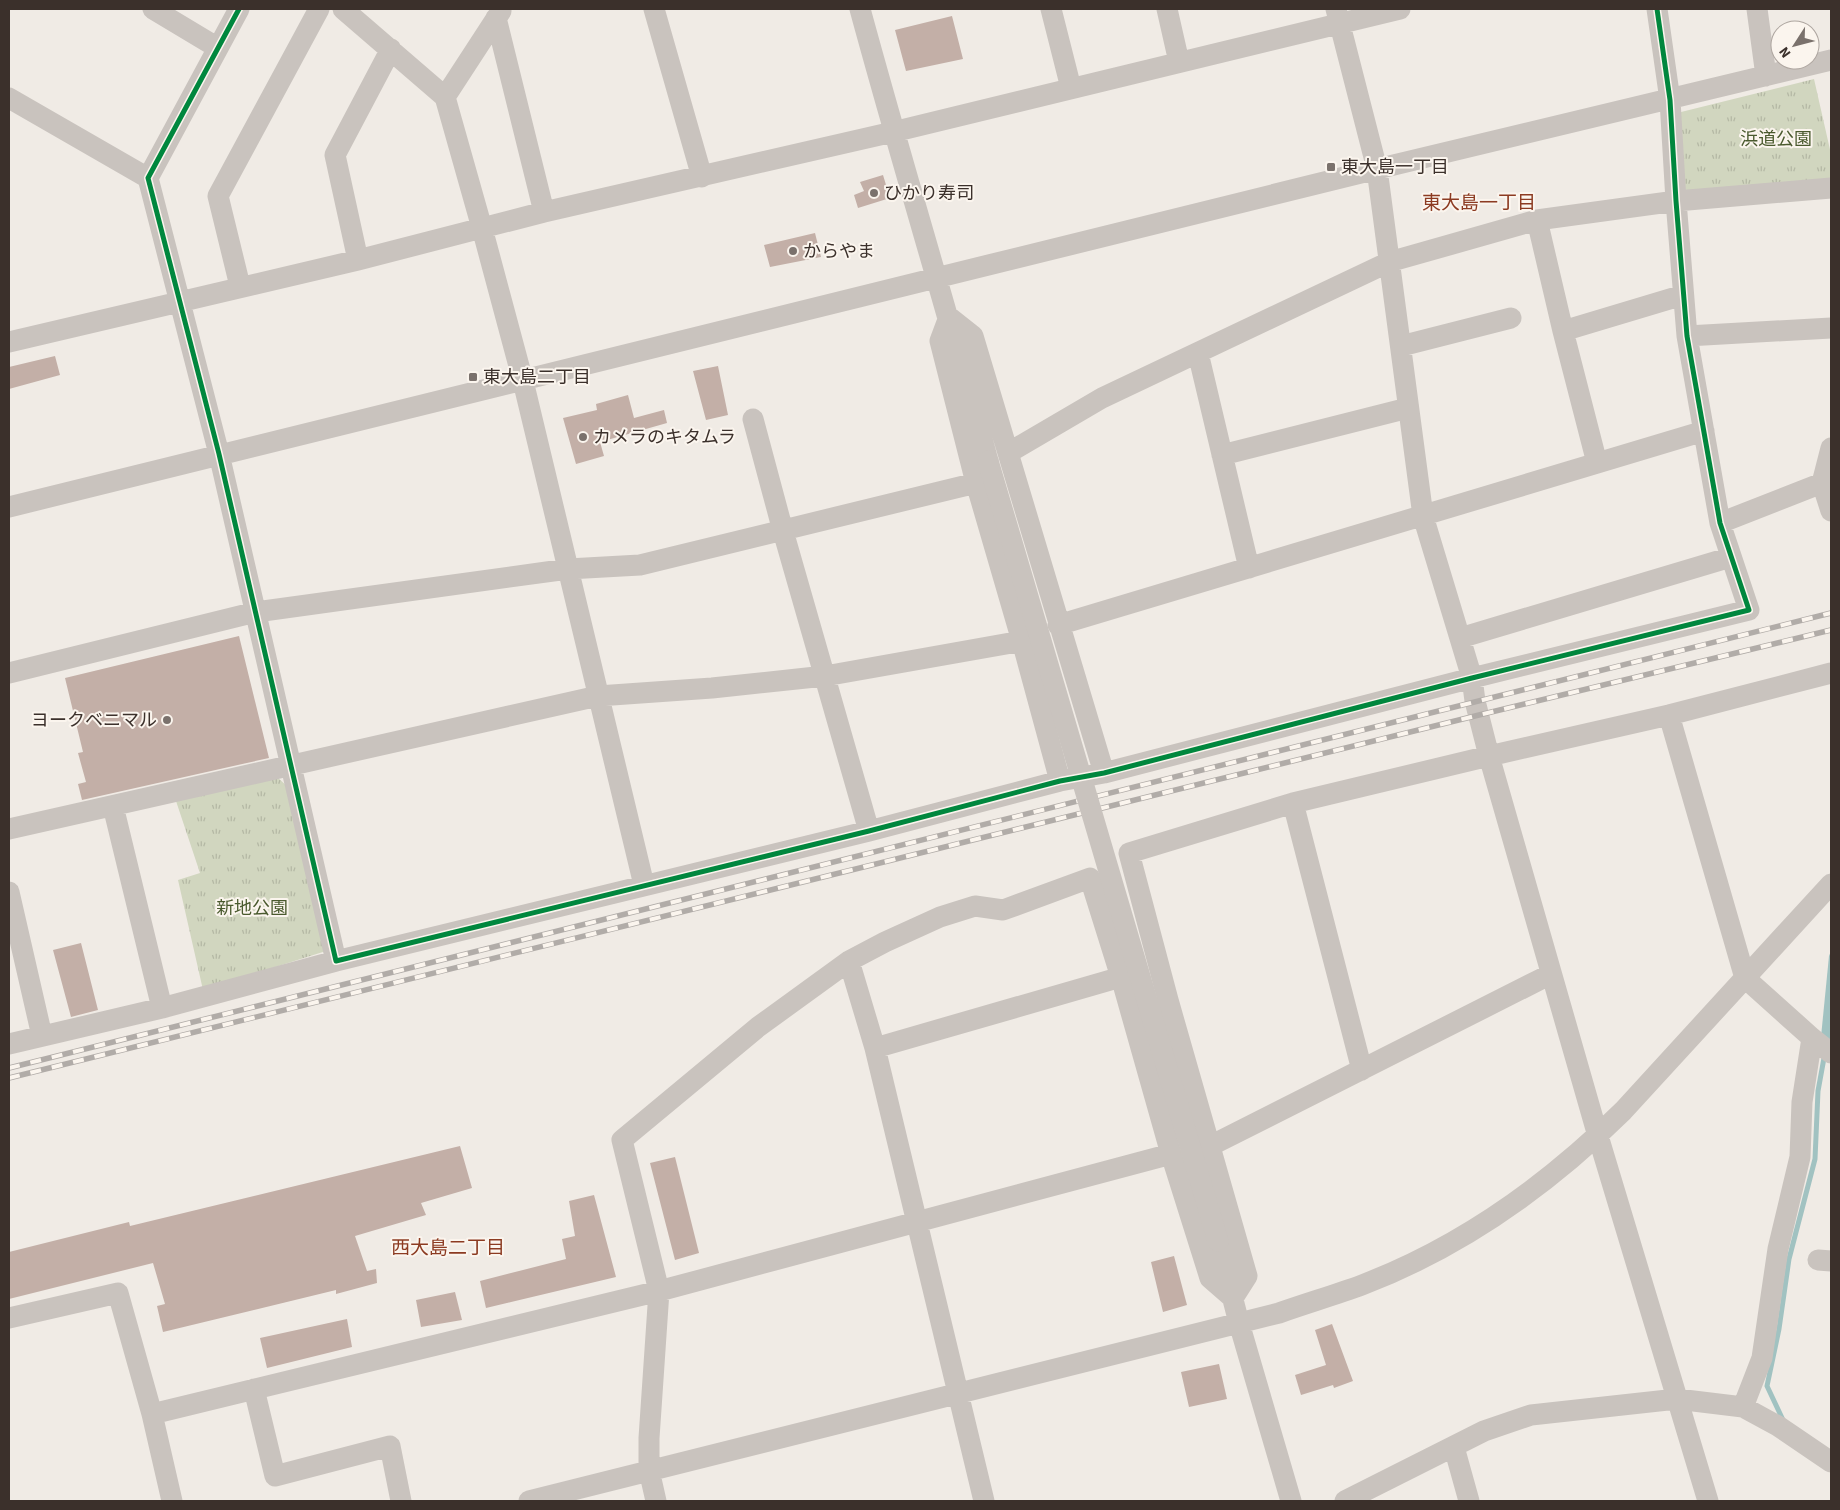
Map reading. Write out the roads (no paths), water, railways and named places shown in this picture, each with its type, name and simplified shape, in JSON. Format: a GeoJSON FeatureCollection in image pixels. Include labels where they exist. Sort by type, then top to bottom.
{"type":"FeatureCollection","features":[{"type":"Feature","properties":{"kind":"street"},"geometry":{"type":"LineString","coordinates":[[153,9],[218,48]]}},
{"type":"Feature","properties":{"kind":"street"},"geometry":{"type":"LineString","coordinates":[[239,9],[148,178],[219,454],[336,961]]}},
{"type":"Feature","properties":{"kind":"street"},"geometry":{"type":"LineString","coordinates":[[240,286],[218,196],[319,9]]}},
{"type":"Feature","properties":{"kind":"street"},"geometry":{"type":"LineString","coordinates":[[343,9],[445,97],[523,381],[644,886]]}},
{"type":"Feature","properties":{"kind":"street"},"geometry":{"type":"LineString","coordinates":[[654,9],[702,177]]}},
{"type":"Feature","properties":{"kind":"street"},"geometry":{"type":"LineString","coordinates":[[860,9],[893,132],[949,318],[1058,625],[1104,773]]}},
{"type":"Feature","properties":{"kind":"street"},"geometry":{"type":"LineString","coordinates":[[1051,9],[1071,88]]}},
{"type":"Feature","properties":{"kind":"street"},"geometry":{"type":"LineString","coordinates":[[1167,9],[1179,62]]}},
{"type":"Feature","properties":{"kind":"street"},"geometry":{"type":"LineString","coordinates":[[9,342],[240,286],[358,260],[544,212],[893,132],[1179,62],[1338,16],[1400,9]]}},
{"type":"Feature","properties":{"kind":"street"},"geometry":{"type":"LineString","coordinates":[[9,1044],[162,1008],[336,961],[869,831],[1060,781],[1104,773],[1472,678],[1749,610],[1720,523],[1688,336],[1683,295],[1670,100],[1657,9]]}},
{"type":"Feature","properties":{"kind":"street"},"geometry":{"type":"LineString","coordinates":[[1757,9],[1766,76]]}},
{"type":"Feature","properties":{"kind":"street"},"geometry":{"type":"LineString","coordinates":[[445,97],[499,14]]}},
{"type":"Feature","properties":{"kind":"street"},"geometry":{"type":"LineString","coordinates":[[499,14],[544,212]]}},
{"type":"Feature","properties":{"kind":"street"},"geometry":{"type":"LineString","coordinates":[[1338,16],[1377,169],[1422,516],[1472,678],[1475,701],[1489,756],[1598,1136],[1708,1501]]}},
{"type":"Feature","properties":{"kind":"street"},"geometry":{"type":"LineString","coordinates":[[358,260],[334,154],[391,50]]}},
{"type":"Feature","properties":{"kind":"street"},"geometry":{"type":"LineString","coordinates":[[9,507],[1377,169],[1831,60]]}},
{"type":"Feature","properties":{"kind":"street"},"geometry":{"type":"LineString","coordinates":[[9,98],[148,178]]}},
{"type":"Feature","properties":{"kind":"street"},"geometry":{"type":"LineString","coordinates":[[998,457],[1102,398],[1389,262],[1537,220],[1676,201],[1831,188]]}},
{"type":"Feature","properties":{"kind":"street"},"geometry":{"type":"LineString","coordinates":[[1537,220],[1597,463]]}},
{"type":"Feature","properties":{"kind":"street"},"geometry":{"type":"LineString","coordinates":[[1563,331],[1683,295]]}},
{"type":"Feature","properties":{"kind":"street"},"geometry":{"type":"LineString","coordinates":[[949,318],[940,341],[976,483],[1060,781]]}},
{"type":"Feature","properties":{"kind":"street"},"geometry":{"type":"LineString","coordinates":[[1401,346],[1511,318]]}},
{"type":"Feature","properties":{"kind":"street"},"geometry":{"type":"LineString","coordinates":[[1688,336],[1831,328]]}},
{"type":"Feature","properties":{"kind":"street"},"geometry":{"type":"LineString","coordinates":[[1198,354],[1249,568]]}},
{"type":"Feature","properties":{"kind":"street"},"geometry":{"type":"LineString","coordinates":[[1222,455],[1408,408]]}},
{"type":"Feature","properties":{"kind":"street"},"geometry":{"type":"LineString","coordinates":[[753,418],[783,532],[869,831]]}},
{"type":"Feature","properties":{"kind":"street"},"geometry":{"type":"LineString","coordinates":[[1058,625],[1704,431]]}},
{"type":"Feature","properties":{"kind":"street"},"geometry":{"type":"LineString","coordinates":[[1720,523],[1828,498],[1831,448]]}},
{"type":"Feature","properties":{"kind":"street"},"geometry":{"type":"LineString","coordinates":[[998,457],[1218,1241],[1239,1323],[1291,1501]]}},
{"type":"Feature","properties":{"kind":"street"},"geometry":{"type":"LineString","coordinates":[[9,673],[256,612],[568,569],[640,565],[783,532],[976,483]]}},
{"type":"Feature","properties":{"kind":"street"},"geometry":{"type":"LineString","coordinates":[[1460,638],[1731,557]]}},
{"type":"Feature","properties":{"kind":"street"},"geometry":{"type":"LineString","coordinates":[[9,829],[598,696],[712,688],[825,676],[1022,641]]}},
{"type":"Feature","properties":{"kind":"street"},"geometry":{"type":"LineString","coordinates":[[1233,1298],[1247,1276],[1128,853],[1293,803],[1669,715],[1831,672]]}},
{"type":"Feature","properties":{"kind":"street"},"geometry":{"type":"LineString","coordinates":[[1669,715],[1745,978],[1812,1038],[1831,1052]]}},
{"type":"Feature","properties":{"kind":"street"},"geometry":{"type":"LineString","coordinates":[[1293,803],[1362,1070]]}},
{"type":"Feature","properties":{"kind":"street"},"geometry":{"type":"LineString","coordinates":[[113,806],[162,1008]]}},
{"type":"Feature","properties":{"kind":"street"},"geometry":{"type":"LineString","coordinates":[[656,1501],[649,1470],[649,1438],[659,1291],[622,1140],[758,1027],[850,961],[885,942],[940,917],[975,906],[1003,910],[1090,878],[1210,1278],[1233,1298]]}},
{"type":"Feature","properties":{"kind":"street"},"geometry":{"type":"LineString","coordinates":[[529,1501],[1279,1313],[1363,1285],[1420,1258],[1472,1230],[1516,1201],[1564,1166],[1598,1136],[1624,1111],[1831,884]]}},
{"type":"Feature","properties":{"kind":"street"},"geometry":{"type":"LineString","coordinates":[[9,892],[42,1036]]}},
{"type":"Feature","properties":{"kind":"street"},"geometry":{"type":"LineString","coordinates":[[850,961],[875,1048],[984,1501]]}},
{"type":"Feature","properties":{"kind":"street"},"geometry":{"type":"LineString","coordinates":[[1210,1146],[1551,974]]}},
{"type":"Feature","properties":{"kind":"street"},"geometry":{"type":"LineString","coordinates":[[875,1048],[1121,978]]}},
{"type":"Feature","properties":{"kind":"street"},"geometry":{"type":"LineString","coordinates":[[1743,1407],[1762,1358],[1778,1250],[1800,1157],[1802,1102],[1812,1038]]}},
{"type":"Feature","properties":{"kind":"street"},"geometry":{"type":"LineString","coordinates":[[152,1414],[659,1291],[1172,1154]]}},
{"type":"Feature","properties":{"kind":"street"},"geometry":{"type":"LineString","coordinates":[[9,1318],[118,1292],[152,1414],[172,1501]]}},
{"type":"Feature","properties":{"kind":"street"},"geometry":{"type":"LineString","coordinates":[[254,1389],[275,1476],[390,1446],[401,1501]]}},
{"type":"Feature","properties":{"kind":"street"},"geometry":{"type":"LineString","coordinates":[[1345,1501],[1484,1431],[1531,1415],[1677,1399],[1743,1407],[1778,1426],[1831,1462]]}},
{"type":"Feature","properties":{"kind":"street"},"geometry":{"type":"LineString","coordinates":[[1454,1447],[1470,1501]]}},
{"type":"Feature","properties":{"kind":"water"},"geometry":{"type":"Polygon","coordinates":[[[1831,951],[1831,1032],[1829,1059],[1819,1057],[1831,951]]]}},
{"type":"Feature","properties":{"kind":"waterway"},"geometry":{"type":"LineString","coordinates":[[1783,1420],[1767,1386],[1779,1329],[1789,1259],[1815,1159],[1818,1091],[1824,1058]]}},
{"type":"Feature","properties":{"kind":"railway"},"geometry":{"type":"LineString","coordinates":[[9,1068],[1831,613]]}},
{"type":"Feature","properties":{"kind":"railway"},"geometry":{"type":"LineString","coordinates":[[9,1078],[1479,715],[1831,630]]}},
{"type":"Feature","properties":{"kind":"place","name":"東大島一丁目"},"geometry":{"type":"Point","coordinates":[1331,167]}},
{"type":"Feature","properties":{"kind":"place","name":"ひかり寿司"},"geometry":{"type":"Point","coordinates":[874,193]}},
{"type":"Feature","properties":{"kind":"place","name":"からやま"},"geometry":{"type":"Point","coordinates":[793,251]}},
{"type":"Feature","properties":{"kind":"place","name":"東大島二丁目"},"geometry":{"type":"Point","coordinates":[473,377]}},
{"type":"Feature","properties":{"kind":"place","name":"カメラのキタムラ"},"geometry":{"type":"Point","coordinates":[583,437]}},
{"type":"Feature","properties":{"kind":"place","name":"ヨークベニマル"},"geometry":{"type":"Point","coordinates":[167,720]}},
{"type":"Feature","properties":{"kind":"district","name":"東大島一丁目"},"geometry":{"type":"Point","coordinates":[1479,203]}},
{"type":"Feature","properties":{"kind":"district","name":"西大島二丁目"},"geometry":{"type":"Point","coordinates":[448,1248]}},
{"type":"Feature","properties":{"kind":"park label","name":"浜道公園"},"geometry":{"type":"Point","coordinates":[1776,139]}},
{"type":"Feature","properties":{"kind":"park label","name":"新地公園"},"geometry":{"type":"Point","coordinates":[252,908]}}]}
